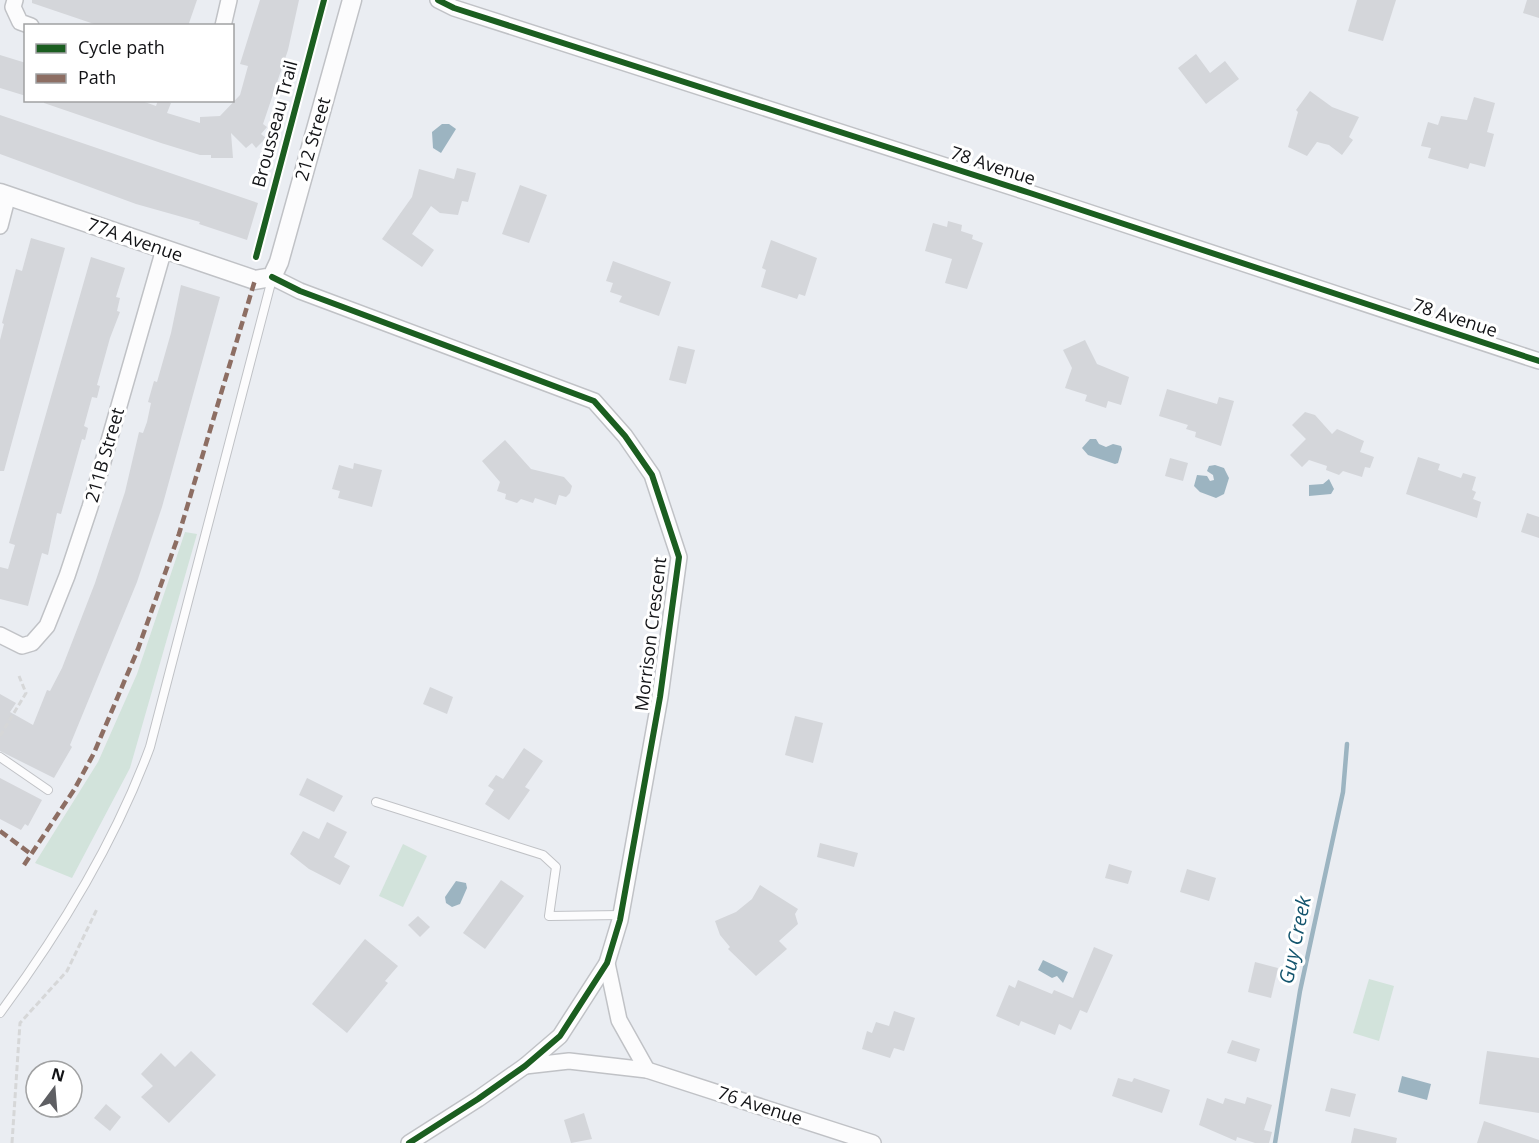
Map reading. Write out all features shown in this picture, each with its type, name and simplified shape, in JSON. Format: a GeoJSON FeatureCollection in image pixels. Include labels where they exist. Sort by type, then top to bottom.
{"type":"FeatureCollection","features":[{"type":"Feature","properties":{"kind":"street"},"geometry":{"type":"LineString","coordinates":[[15,0],[13,7],[25,24]]}},
{"type":"Feature","properties":{"kind":"street"},"geometry":{"type":"LineString","coordinates":[[224,24],[229,0]]}},
{"type":"Feature","properties":{"kind":"street","name":"212 Street"},"geometry":{"type":"LineString","coordinates":[[272,277],[279,262],[352,0]]}},
{"type":"Feature","properties":{"kind":"street","name":"78 Avenue"},"geometry":{"type":"LineString","coordinates":[[438,0],[454,8],[1018,189],[1539,361]]}},
{"type":"Feature","properties":{"kind":"street"},"geometry":{"type":"LineString","coordinates":[[0,226],[4,194]]}},
{"type":"Feature","properties":{"kind":"street","name":"77A Avenue"},"geometry":{"type":"LineString","coordinates":[[4,194],[255,280],[272,277]]}},
{"type":"Feature","properties":{"kind":"street","name":"211B Street"},"geometry":{"type":"LineString","coordinates":[[0,635],[22,646],[32,643],[47,626],[67,576],[90,507],[164,249]]}},
{"type":"Feature","properties":{"kind":"street","name":"Morrison Crescent"},"geometry":{"type":"LineString","coordinates":[[272,277],[300,291],[594,401],[625,436],[652,475],[679,557],[660,696],[621,915],[607,963],[560,1036],[525,1066],[409,1143]]}},
{"type":"Feature","properties":{"kind":"street"},"geometry":{"type":"LineString","coordinates":[[607,963],[619,1020],[647,1070]]}},
{"type":"Feature","properties":{"kind":"street","name":"76 Avenue"},"geometry":{"type":"LineString","coordinates":[[525,1066],[569,1061],[647,1070],[873,1143]]}},
{"type":"Feature","properties":{"kind":"lane"},"geometry":{"type":"LineString","coordinates":[[0,1013],[81,890],[143,766],[266,307],[272,277]]}},
{"type":"Feature","properties":{"kind":"lane"},"geometry":{"type":"LineString","coordinates":[[0,758],[48,790]]}},
{"type":"Feature","properties":{"kind":"lane"},"geometry":{"type":"LineString","coordinates":[[376,802],[543,855],[556,867],[549,916],[621,915]]}},
{"type":"Feature","properties":{"kind":"path"},"geometry":{"type":"LineString","coordinates":[[0,736],[26,693],[19,676]]}},
{"type":"Feature","properties":{"kind":"path"},"geometry":{"type":"LineString","coordinates":[[12,1143],[20,1023],[67,971],[97,909]]}},
{"type":"Feature","properties":{"kind":"shaded area"},"geometry":{"type":"Polygon","coordinates":[[[185,532],[197,534],[130,768],[72,878],[35,863],[98,762],[137,674],[185,532]]]}},
{"type":"Feature","properties":{"kind":"shaded area"},"geometry":{"type":"Polygon","coordinates":[[[403,844],[427,856],[403,907],[379,896],[403,844]]]}},
{"type":"Feature","properties":{"kind":"shaded area"},"geometry":{"type":"Polygon","coordinates":[[[1369,979],[1394,986],[1379,1041],[1353,1033],[1369,979]]]}},
{"type":"Feature","properties":{"kind":"water"},"geometry":{"type":"Polygon","coordinates":[[[442,124],[449,124],[456,129],[441,153],[433,148],[432,132],[442,124]]]}},
{"type":"Feature","properties":{"kind":"water"},"geometry":{"type":"Polygon","coordinates":[[[1090,439],[1096,439],[1099,444],[1106,447],[1113,444],[1121,446],[1118,463],[1088,455],[1082,448],[1090,439]]]}},
{"type":"Feature","properties":{"kind":"water"},"geometry":{"type":"Polygon","coordinates":[[[1209,466],[1224,468],[1229,478],[1224,494],[1216,498],[1200,492],[1194,486],[1197,475],[1207,476],[1210,481],[1214,480],[1213,475],[1207,471],[1209,466]]]}},
{"type":"Feature","properties":{"kind":"water"},"geometry":{"type":"Polygon","coordinates":[[[1329,479],[1334,489],[1331,494],[1309,496],[1309,485],[1323,484],[1329,479]]]}},
{"type":"Feature","properties":{"kind":"water"},"geometry":{"type":"Polygon","coordinates":[[[456,881],[466,883],[467,888],[460,904],[452,907],[446,903],[445,897],[456,881]]]}},
{"type":"Feature","properties":{"kind":"water"},"geometry":{"type":"Polygon","coordinates":[[[1043,960],[1068,972],[1063,983],[1057,976],[1052,978],[1038,970],[1043,960]]]}},
{"type":"Feature","properties":{"kind":"water"},"geometry":{"type":"Polygon","coordinates":[[[1402,1076],[1431,1084],[1427,1100],[1398,1092],[1402,1076]]]}},
{"type":"Feature","properties":{"kind":"building"},"geometry":{"type":"Polygon","coordinates":[[[32,0],[197,0],[189,24],[94,24],[32,3],[32,0]]]}},
{"type":"Feature","properties":{"kind":"building"},"geometry":{"type":"Polygon","coordinates":[[[260,0],[299,0],[288,50],[263,124],[267,127],[261,134],[266,138],[256,148],[252,143],[246,148],[231,133],[233,158],[211,158],[211,155],[200,155],[44,103],[145,102],[156,106],[157,102],[169,102],[171,103],[167,113],[200,123],[200,117],[220,116],[240,95],[248,66],[240,64],[260,0]]]}},
{"type":"Feature","properties":{"kind":"building"},"geometry":{"type":"Polygon","coordinates":[[[1357,0],[1396,0],[1383,41],[1348,31],[1357,0]]]}},
{"type":"Feature","properties":{"kind":"building"},"geometry":{"type":"Polygon","coordinates":[[[1527,0],[1539,0],[1539,18],[1523,13],[1527,0]]]}},
{"type":"Feature","properties":{"kind":"building"},"geometry":{"type":"Polygon","coordinates":[[[1196,54],[1210,73],[1225,61],[1239,79],[1206,104],[1178,68],[1196,54]]]}},
{"type":"Feature","properties":{"kind":"building"},"geometry":{"type":"Polygon","coordinates":[[[0,55],[24,62],[24,95],[0,88],[0,55]]]}},
{"type":"Feature","properties":{"kind":"building"},"geometry":{"type":"Polygon","coordinates":[[[1310,91],[1332,107],[1359,117],[1349,137],[1353,140],[1342,155],[1329,145],[1317,142],[1307,156],[1288,147],[1298,112],[1296,110],[1310,91]]]}},
{"type":"Feature","properties":{"kind":"building"},"geometry":{"type":"Polygon","coordinates":[[[1474,97],[1495,103],[1487,132],[1494,134],[1485,167],[1470,163],[1468,169],[1428,158],[1431,148],[1421,146],[1428,122],[1438,125],[1441,116],[1467,120],[1474,97]]]}},
{"type":"Feature","properties":{"kind":"building"},"geometry":{"type":"Polygon","coordinates":[[[0,115],[258,203],[247,240],[199,224],[200,222],[136,204],[0,154],[0,115]]]}},
{"type":"Feature","properties":{"kind":"building"},"geometry":{"type":"Polygon","coordinates":[[[457,168],[476,173],[468,202],[462,201],[458,215],[440,213],[431,206],[412,234],[434,250],[422,267],[382,239],[412,197],[419,169],[454,179],[457,168]]]}},
{"type":"Feature","properties":{"kind":"building"},"geometry":{"type":"Polygon","coordinates":[[[520,185],[547,195],[529,243],[502,234],[520,185]]]}},
{"type":"Feature","properties":{"kind":"building"},"geometry":{"type":"Polygon","coordinates":[[[948,221],[962,225],[961,231],[973,235],[972,239],[983,243],[967,289],[945,283],[952,259],[925,251],[933,223],[947,227],[948,221]]]}},
{"type":"Feature","properties":{"kind":"building"},"geometry":{"type":"Polygon","coordinates":[[[31,238],[65,248],[4,471],[0,471],[0,340],[4,324],[2,323],[16,269],[22,271],[31,238]]]}},
{"type":"Feature","properties":{"kind":"building"},"geometry":{"type":"Polygon","coordinates":[[[771,240],[817,258],[805,296],[799,294],[797,299],[761,287],[766,270],[762,268],[771,240]]]}},
{"type":"Feature","properties":{"kind":"building"},"geometry":{"type":"Polygon","coordinates":[[[91,257],[125,268],[116,297],[120,298],[117,311],[120,312],[97,385],[100,386],[97,398],[92,397],[84,426],[88,428],[85,440],[82,439],[61,514],[57,513],[48,555],[42,553],[28,606],[0,599],[0,567],[8,569],[15,545],[9,543],[91,257]]]}},
{"type":"Feature","properties":{"kind":"building"},"geometry":{"type":"Polygon","coordinates":[[[613,261],[671,282],[659,316],[619,302],[622,296],[610,292],[613,283],[606,281],[613,261]]]}},
{"type":"Feature","properties":{"kind":"building"},"geometry":{"type":"Polygon","coordinates":[[[181,285],[220,297],[162,507],[137,582],[70,745],[72,747],[54,778],[0,751],[0,694],[16,703],[10,712],[33,725],[47,690],[50,691],[62,668],[95,583],[125,492],[139,432],[143,433],[147,422],[151,403],[148,402],[154,381],[157,382],[171,333],[181,285]]]}},
{"type":"Feature","properties":{"kind":"building"},"geometry":{"type":"Polygon","coordinates":[[[1085,340],[1097,364],[1129,377],[1121,405],[1108,401],[1106,408],[1085,401],[1087,395],[1065,388],[1072,368],[1063,350],[1085,340]]]}},
{"type":"Feature","properties":{"kind":"building"},"geometry":{"type":"Polygon","coordinates":[[[678,346],[695,350],[686,384],[669,380],[678,346]]]}},
{"type":"Feature","properties":{"kind":"building"},"geometry":{"type":"Polygon","coordinates":[[[1167,389],[1217,404],[1219,397],[1234,401],[1221,446],[1195,437],[1196,432],[1186,429],[1188,425],[1159,416],[1167,389]]]}},
{"type":"Feature","properties":{"kind":"building"},"geometry":{"type":"Polygon","coordinates":[[[1305,412],[1315,415],[1332,434],[1337,429],[1364,441],[1360,452],[1374,457],[1370,468],[1365,467],[1362,477],[1343,471],[1339,475],[1326,470],[1327,466],[1309,460],[1302,467],[1290,455],[1306,439],[1292,425],[1305,412]]]}},
{"type":"Feature","properties":{"kind":"building"},"geometry":{"type":"Polygon","coordinates":[[[505,440],[531,469],[564,477],[572,486],[570,493],[566,497],[559,495],[556,505],[535,498],[533,503],[521,499],[517,503],[505,499],[506,494],[497,491],[500,482],[482,461],[505,440]]]}},
{"type":"Feature","properties":{"kind":"building"},"geometry":{"type":"Polygon","coordinates":[[[1418,457],[1440,464],[1438,470],[1461,478],[1463,473],[1476,477],[1472,490],[1476,492],[1473,499],[1481,502],[1477,518],[1406,494],[1418,457]]]}},
{"type":"Feature","properties":{"kind":"building"},"geometry":{"type":"Polygon","coordinates":[[[1170,458],[1188,463],[1183,481],[1165,476],[1170,458]]]}},
{"type":"Feature","properties":{"kind":"building"},"geometry":{"type":"Polygon","coordinates":[[[354,463],[382,470],[372,507],[338,498],[340,491],[332,489],[339,465],[353,469],[354,463]]]}},
{"type":"Feature","properties":{"kind":"building"},"geometry":{"type":"Polygon","coordinates":[[[1527,513],[1539,517],[1539,538],[1521,532],[1527,513]]]}},
{"type":"Feature","properties":{"kind":"building"},"geometry":{"type":"Polygon","coordinates":[[[430,687],[453,697],[447,714],[423,704],[430,687]]]}},
{"type":"Feature","properties":{"kind":"building"},"geometry":{"type":"Polygon","coordinates":[[[795,716],[823,723],[813,763],[785,755],[795,716]]]}},
{"type":"Feature","properties":{"kind":"building"},"geometry":{"type":"Polygon","coordinates":[[[524,748],[543,761],[525,787],[530,790],[509,820],[485,804],[494,790],[488,786],[496,775],[503,779],[524,748]]]}},
{"type":"Feature","properties":{"kind":"building"},"geometry":{"type":"Polygon","coordinates":[[[0,778],[42,800],[28,826],[25,824],[21,830],[0,819],[0,778]]]}},
{"type":"Feature","properties":{"kind":"building"},"geometry":{"type":"Polygon","coordinates":[[[307,778],[343,796],[334,812],[299,795],[307,778]]]}},
{"type":"Feature","properties":{"kind":"building"},"geometry":{"type":"Polygon","coordinates":[[[327,822],[347,832],[334,857],[350,866],[340,885],[309,869],[290,854],[303,831],[319,839],[327,822]]]}},
{"type":"Feature","properties":{"kind":"building"},"geometry":{"type":"Polygon","coordinates":[[[820,843],[858,853],[854,867],[817,857],[820,843]]]}},
{"type":"Feature","properties":{"kind":"building"},"geometry":{"type":"Polygon","coordinates":[[[1109,864],[1132,871],[1128,884],[1105,878],[1109,864]]]}},
{"type":"Feature","properties":{"kind":"building"},"geometry":{"type":"Polygon","coordinates":[[[1187,869],[1216,878],[1209,901],[1180,892],[1187,869]]]}},
{"type":"Feature","properties":{"kind":"building"},"geometry":{"type":"Polygon","coordinates":[[[501,880],[524,896],[485,949],[463,933],[501,880]]]}},
{"type":"Feature","properties":{"kind":"building"},"geometry":{"type":"Polygon","coordinates":[[[760,885],[798,909],[795,914],[798,924],[779,941],[787,949],[756,976],[728,949],[730,947],[720,935],[715,921],[736,912],[752,899],[760,885]]]}},
{"type":"Feature","properties":{"kind":"building"},"geometry":{"type":"Polygon","coordinates":[[[418,916],[430,927],[420,937],[408,925],[418,916]]]}},
{"type":"Feature","properties":{"kind":"building"},"geometry":{"type":"Polygon","coordinates":[[[365,939],[398,966],[385,981],[388,983],[347,1033],[312,1004],[365,939]]]}},
{"type":"Feature","properties":{"kind":"building"},"geometry":{"type":"Polygon","coordinates":[[[1094,947],[1113,955],[1087,1013],[1080,1010],[1071,1030],[1059,1024],[1055,1035],[1021,1021],[1019,1026],[996,1016],[1009,985],[1015,988],[1018,980],[1052,994],[1054,990],[1073,998],[1094,947]]]}},
{"type":"Feature","properties":{"kind":"building"},"geometry":{"type":"Polygon","coordinates":[[[1255,962],[1278,968],[1271,998],[1248,992],[1255,962]]]}},
{"type":"Feature","properties":{"kind":"building"},"geometry":{"type":"Polygon","coordinates":[[[894,1011],[915,1018],[904,1051],[894,1048],[890,1058],[862,1049],[867,1031],[872,1033],[876,1022],[889,1026],[894,1011]]]}},
{"type":"Feature","properties":{"kind":"building"},"geometry":{"type":"Polygon","coordinates":[[[1232,1040],[1260,1049],[1256,1062],[1227,1053],[1232,1040]]]}},
{"type":"Feature","properties":{"kind":"building"},"geometry":{"type":"Polygon","coordinates":[[[191,1051],[216,1075],[169,1123],[141,1097],[153,1086],[141,1074],[161,1053],[175,1067],[191,1051]]]}},
{"type":"Feature","properties":{"kind":"building"},"geometry":{"type":"Polygon","coordinates":[[[1487,1051],[1539,1058],[1539,1113],[1479,1104],[1487,1051]]]}},
{"type":"Feature","properties":{"kind":"building"},"geometry":{"type":"Polygon","coordinates":[[[1118,1078],[1132,1082],[1134,1078],[1170,1090],[1162,1113],[1112,1096],[1118,1078]]]}},
{"type":"Feature","properties":{"kind":"building"},"geometry":{"type":"Polygon","coordinates":[[[1331,1088],[1356,1094],[1350,1117],[1325,1111],[1331,1088]]]}},
{"type":"Feature","properties":{"kind":"building"},"geometry":{"type":"Polygon","coordinates":[[[1247,1097],[1272,1105],[1264,1130],[1272,1132],[1269,1143],[1255,1143],[1237,1137],[1236,1141],[1199,1125],[1207,1098],[1223,1104],[1225,1098],[1245,1104],[1247,1097]]]}},
{"type":"Feature","properties":{"kind":"building"},"geometry":{"type":"Polygon","coordinates":[[[106,1104],[121,1117],[110,1131],[94,1118],[106,1104]]]}},
{"type":"Feature","properties":{"kind":"building"},"geometry":{"type":"Polygon","coordinates":[[[584,1113],[592,1139],[571,1143],[564,1120],[584,1113]]]}},
{"type":"Feature","properties":{"kind":"building"},"geometry":{"type":"Polygon","coordinates":[[[1484,1121],[1539,1140],[1539,1143],[1477,1143],[1484,1121]]]}},
{"type":"Feature","properties":{"kind":"building"},"geometry":{"type":"Polygon","coordinates":[[[1354,1128],[1397,1138],[1396,1143],[1351,1143],[1354,1128]]]}},
{"type":"Feature","properties":{"kind":"waterway","name":"Guy Creek"},"geometry":{"type":"LineString","coordinates":[[1275,1143],[1300,991],[1343,792],[1347,744]]}},
{"type":"Feature","properties":{"kind":"marked path"},"geometry":{"type":"LineString","coordinates":[[24,865],[74,790],[94,753],[138,649],[179,534],[255,280]]}},
{"type":"Feature","properties":{"kind":"marked path"},"geometry":{"type":"LineString","coordinates":[[0,831],[31,854]]}},
{"type":"Feature","properties":{"kind":"cycle path","name":"Brousseau Trail"},"geometry":{"type":"LineString","coordinates":[[256,257],[324,0]]}},
{"type":"Feature","properties":{"kind":"cycle path"},"geometry":{"type":"LineString","coordinates":[[438,0],[454,8],[1030,193],[1539,361]]}},
{"type":"Feature","properties":{"kind":"cycle path"},"geometry":{"type":"LineString","coordinates":[[272,277],[300,291],[594,401],[625,436],[652,475],[679,557],[660,697],[620,920],[607,963],[560,1036],[525,1066],[409,1143]]}}]}
